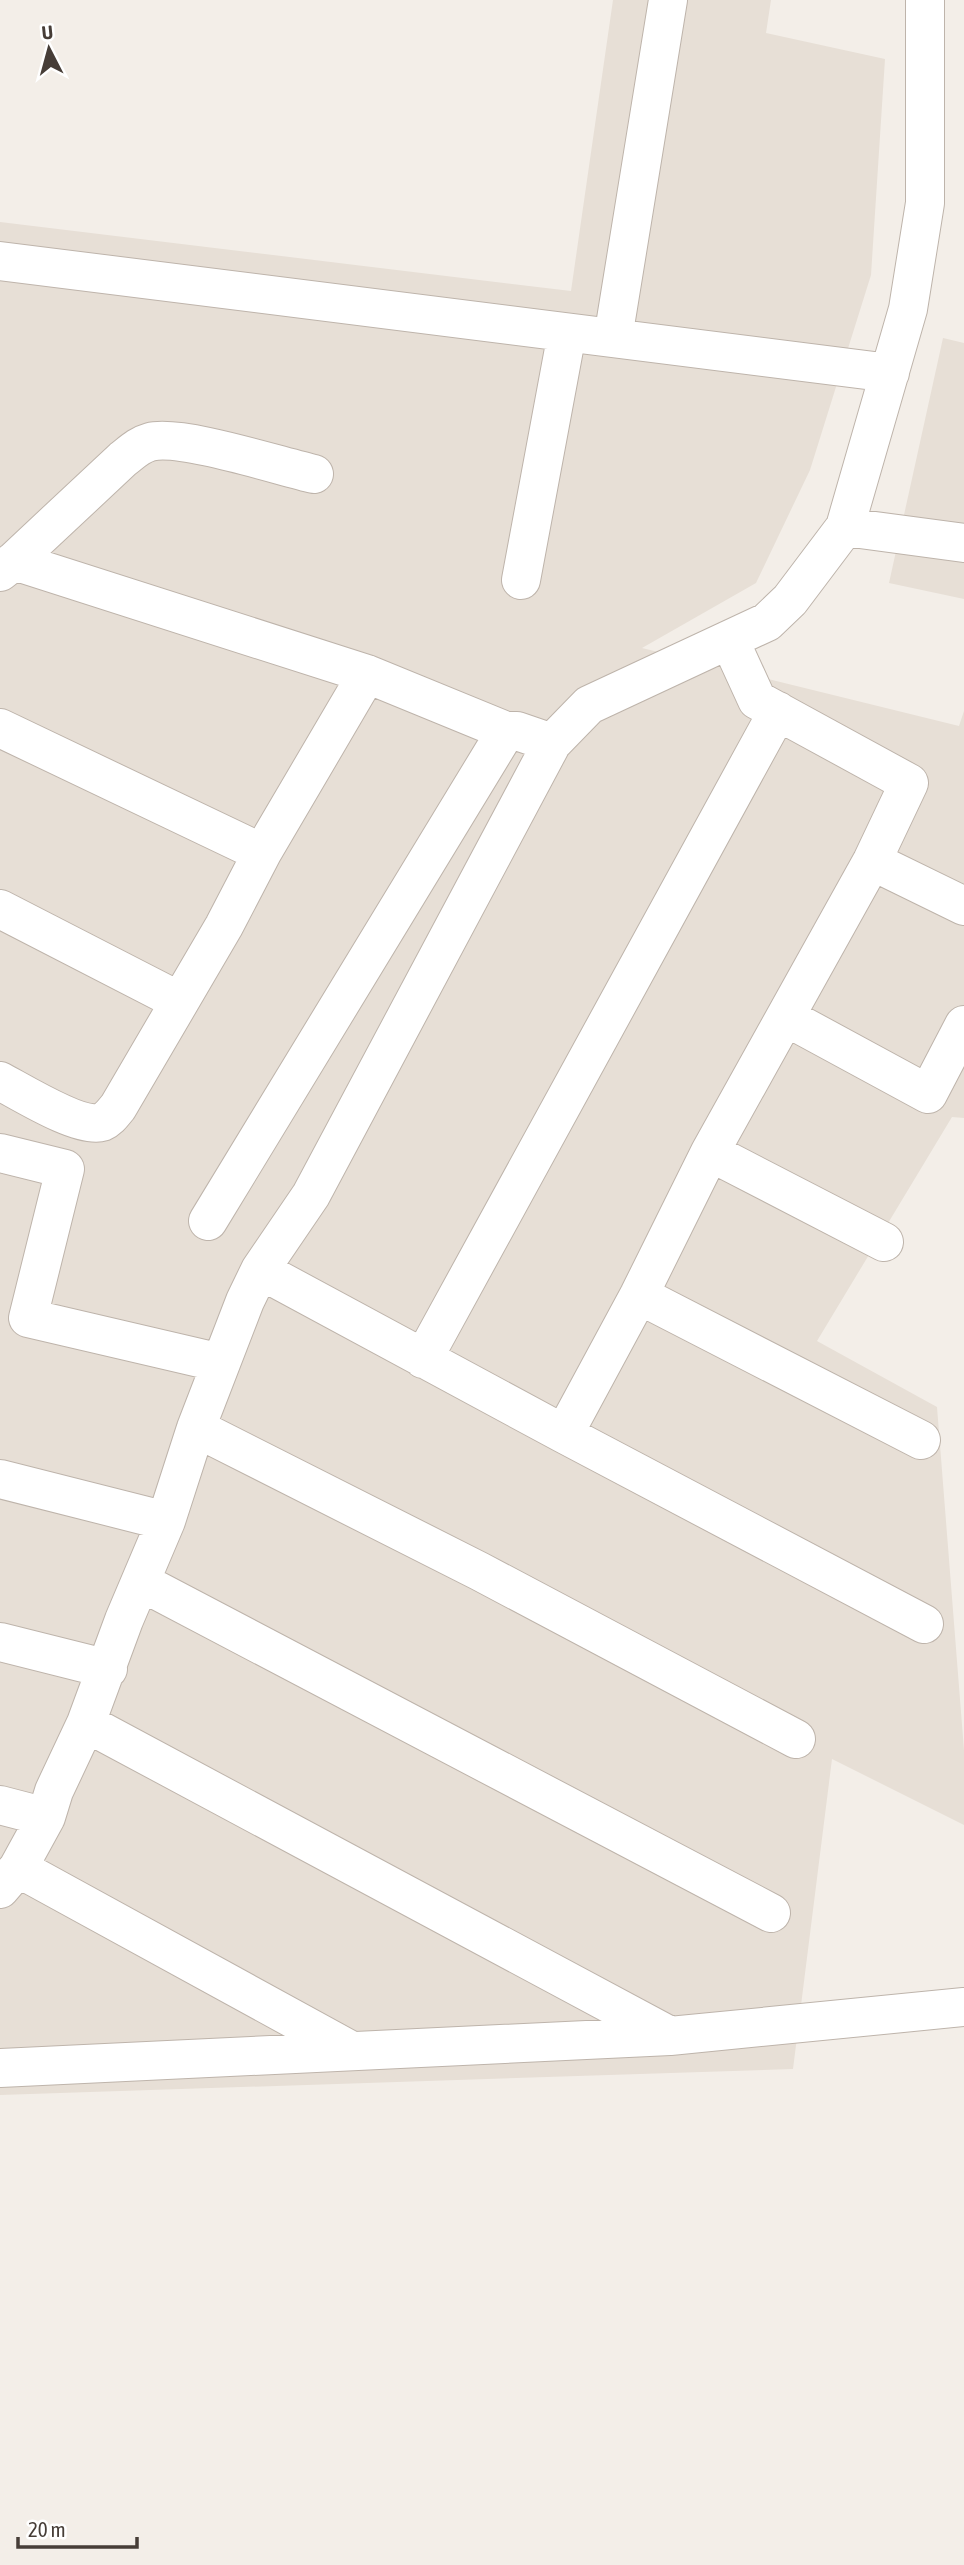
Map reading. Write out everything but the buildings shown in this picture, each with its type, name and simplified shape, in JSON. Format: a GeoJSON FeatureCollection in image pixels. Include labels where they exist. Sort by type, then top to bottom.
{"type":"FeatureCollection","features":[{"type":"Feature","properties":{"kind":"street"},"geometry":{"type":"LineString","coordinates":[[613,338],[668,0]]}},
{"type":"Feature","properties":{"kind":"street"},"geometry":{"type":"LineString","coordinates":[[352,2051],[9,1879],[46,1817],[54,1791],[86,1723],[124,1620],[166,1521],[197,1428],[245,1301],[260,1270],[311,1195],[552,743],[589,705],[767,622],[790,600],[845,527],[908,309],[925,203],[925,0]]}},
{"type":"Feature","properties":{"kind":"street"},"geometry":{"type":"LineString","coordinates":[[0,261],[890,373]]}},
{"type":"Feature","properties":{"kind":"street"},"geometry":{"type":"LineString","coordinates":[[522,580],[567,333]]}},
{"type":"Feature","properties":{"kind":"street"},"geometry":{"type":"LineString","coordinates":[[7,566],[123,459],[141,445],[153,441],[178,441],[314,474]]}},
{"type":"Feature","properties":{"kind":"street"},"geometry":{"type":"LineString","coordinates":[[845,527],[964,543]]}},
{"type":"Feature","properties":{"kind":"street"},"geometry":{"type":"LineString","coordinates":[[7,566],[368,674],[506,731],[517,731],[552,743]]}},
{"type":"Feature","properties":{"kind":"street"},"geometry":{"type":"LineString","coordinates":[[564,1434],[639,1295],[710,1152],[872,860],[909,783],[757,700],[730,641]]}},
{"type":"Feature","properties":{"kind":"street"},"geometry":{"type":"LineString","coordinates":[[0,1081],[78,1120],[100,1123],[109,1118],[224,926],[262,853],[368,674]]}},
{"type":"Feature","properties":{"kind":"street"},"geometry":{"type":"LineString","coordinates":[[423,1359],[778,711]]}},
{"type":"Feature","properties":{"kind":"street"},"geometry":{"type":"LineString","coordinates":[[0,728],[262,853]]}},
{"type":"Feature","properties":{"kind":"street"},"geometry":{"type":"LineString","coordinates":[[208,1221],[506,731]]}},
{"type":"Feature","properties":{"kind":"street"},"geometry":{"type":"LineString","coordinates":[[872,860],[964,906]]}},
{"type":"Feature","properties":{"kind":"street"},"geometry":{"type":"LineString","coordinates":[[0,909],[179,1001]]}},
{"type":"Feature","properties":{"kind":"street"},"geometry":{"type":"LineString","coordinates":[[786,1017],[928,1094],[964,1025]]}},
{"type":"Feature","properties":{"kind":"street"},"geometry":{"type":"LineString","coordinates":[[710,1152],[884,1242]]}},
{"type":"Feature","properties":{"kind":"street"},"geometry":{"type":"LineString","coordinates":[[0,1153],[65,1169],[14,1315],[221,1363]]}},
{"type":"Feature","properties":{"kind":"street"},"geometry":{"type":"LineString","coordinates":[[260,1270],[924,1624]]}},
{"type":"Feature","properties":{"kind":"street"},"geometry":{"type":"LineString","coordinates":[[639,1295],[922,1440]]}},
{"type":"Feature","properties":{"kind":"street"},"geometry":{"type":"LineString","coordinates":[[197,1428],[479,1571],[796,1739]]}},
{"type":"Feature","properties":{"kind":"street"},"geometry":{"type":"LineString","coordinates":[[0,1479],[166,1521]]}},
{"type":"Feature","properties":{"kind":"street"},"geometry":{"type":"LineString","coordinates":[[141,1582],[771,1913]]}},
{"type":"Feature","properties":{"kind":"street"},"geometry":{"type":"LineString","coordinates":[[0,1642],[108,1669]]}},
{"type":"Feature","properties":{"kind":"street"},"geometry":{"type":"LineString","coordinates":[[86,1723],[670,2036]]}},
{"type":"Feature","properties":{"kind":"street"},"geometry":{"type":"LineString","coordinates":[[0,1805],[46,1817]]}},
{"type":"Feature","properties":{"kind":"street"},"geometry":{"type":"LineString","coordinates":[[0,2068],[670,2036],[964,2007]]}},
{"type":"Feature","properties":{"kind":"shaded area"},"geometry":{"type":"Polygon","coordinates":[[[613,0],[771,0],[766,33],[885,59],[871,275],[810,470],[756,583],[642,648],[959,726],[964,711],[964,1118],[952,1117],[817,1341],[937,1407],[964,1750],[964,1825],[832,1759],[793,2069],[0,2095],[0,222],[571,291],[613,0]]]}},
{"type":"Feature","properties":{"kind":"shaded area"},"geometry":{"type":"Polygon","coordinates":[[[943,338],[964,343],[964,599],[889,583],[943,338]]]}}]}
